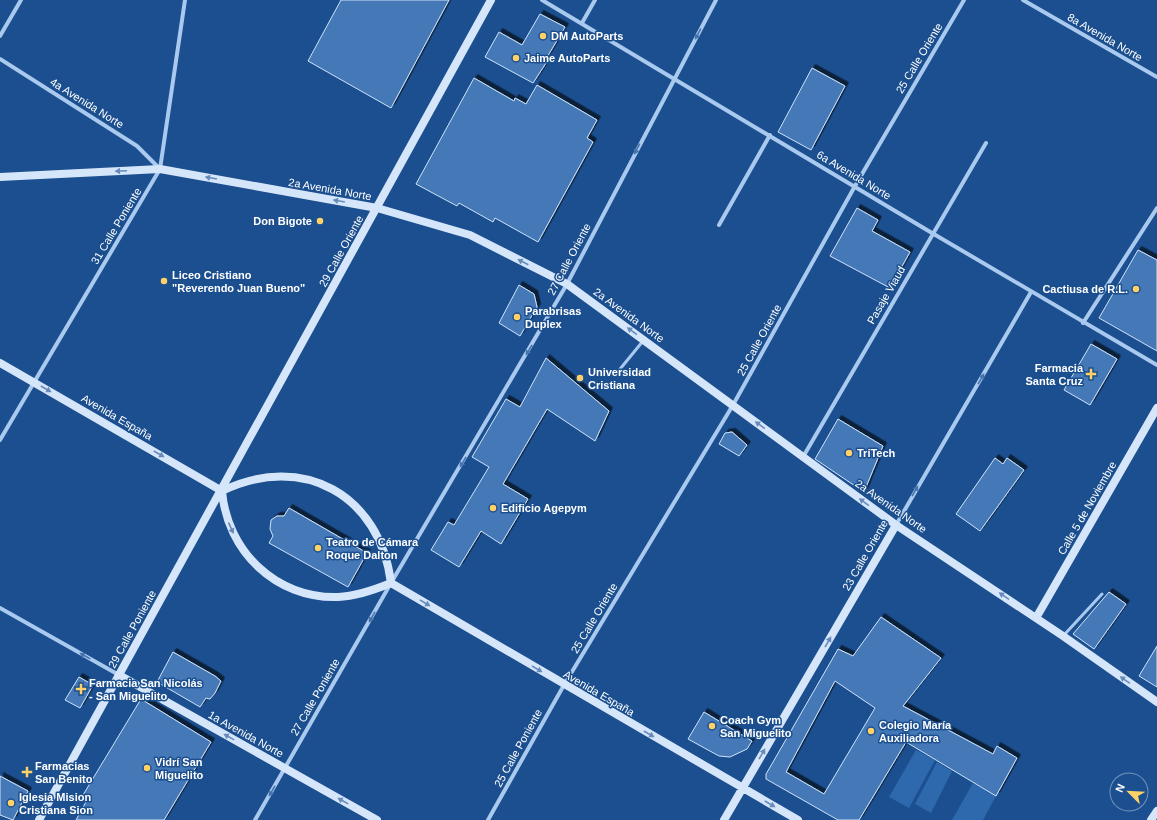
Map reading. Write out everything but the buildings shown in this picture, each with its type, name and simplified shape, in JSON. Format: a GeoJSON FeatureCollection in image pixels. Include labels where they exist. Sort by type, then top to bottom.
{"type":"FeatureCollection","features":[{"type":"Feature","properties":{"kind":"main road","name":"29 Calle Oriente"},"geometry":{"type":"LineString","coordinates":[[222,491],[491,0]]}},
{"type":"Feature","properties":{"kind":"main road","name":"2a Avenida Norte"},"geometry":{"type":"LineString","coordinates":[[0,177],[160,169],[377,208],[470,235],[567,284],[896,525],[1063,636],[1157,702]]}},
{"type":"Feature","properties":{"kind":"main road","name":"Avenida España"},"geometry":{"type":"LineString","coordinates":[[0,363],[222,491]]}},
{"type":"Feature","properties":{"kind":"main road","name":"Calle 5 de Noviembre"},"geometry":{"type":"LineString","coordinates":[[1036,618],[1157,408]]}},
{"type":"Feature","properties":{"kind":"main road"},"geometry":{"type":"LineString","coordinates":[[273,476],[291,476],[325,486],[354,505],[373,528],[384,549],[391,583],[355,595],[338,597],[303,593],[282,584],[258,567],[246,554],[236,539],[228,523],[222,491],[238,483],[273,476]]}},
{"type":"Feature","properties":{"kind":"main road","name":"29 Calle Poniente"},"geometry":{"type":"LineString","coordinates":[[39,820],[222,491]]}},
{"type":"Feature","properties":{"kind":"main road","name":"23 Calle Oriente"},"geometry":{"type":"LineString","coordinates":[[724,820],[896,525]]}},
{"type":"Feature","properties":{"kind":"main road","name":"Avenida España"},"geometry":{"type":"LineString","coordinates":[[391,583],[798,820]]}},
{"type":"Feature","properties":{"kind":"main road","name":"1a Avenida Norte"},"geometry":{"type":"LineString","coordinates":[[119,675],[377,820]]}},
{"type":"Feature","properties":{"kind":"main road"},"geometry":{"type":"LineString","coordinates":[[1151,820],[1157,811]]}},
{"type":"Feature","properties":{"kind":"street"},"geometry":{"type":"LineString","coordinates":[[0,36],[21,0]]}},
{"type":"Feature","properties":{"kind":"street","name":"31 Calle Poniente"},"geometry":{"type":"LineString","coordinates":[[0,440],[160,169],[185,0]]}},
{"type":"Feature","properties":{"kind":"street","name":"6a Avenida Norte"},"geometry":{"type":"LineString","coordinates":[[542,0],[1083,323],[1157,365]]}},
{"type":"Feature","properties":{"kind":"street"},"geometry":{"type":"LineString","coordinates":[[582,23],[595,0]]}},
{"type":"Feature","properties":{"kind":"street","name":"27 Calle Oriente"},"geometry":{"type":"LineString","coordinates":[[391,583],[567,284],[716,0]]}},
{"type":"Feature","properties":{"kind":"street","name":"25 Calle Oriente"},"geometry":{"type":"LineString","coordinates":[[564,685],[733,405],[855,186],[964,0]]}},
{"type":"Feature","properties":{"kind":"street","name":"8a Avenida Norte"},"geometry":{"type":"LineString","coordinates":[[1023,0],[1157,77]]}},
{"type":"Feature","properties":{"kind":"street","name":"4a Avenida Norte"},"geometry":{"type":"LineString","coordinates":[[0,59],[137,146],[160,169]]}},
{"type":"Feature","properties":{"kind":"street"},"geometry":{"type":"LineString","coordinates":[[719,225],[770,135]]}},
{"type":"Feature","properties":{"kind":"street","name":"Pasaje Viaud"},"geometry":{"type":"LineString","coordinates":[[803,456],[986,143]]}},
{"type":"Feature","properties":{"kind":"street"},"geometry":{"type":"LineString","coordinates":[[1083,323],[1157,208]]}},
{"type":"Feature","properties":{"kind":"street","name":"23 Calle Oriente"},"geometry":{"type":"LineString","coordinates":[[896,525],[1031,292]]}},
{"type":"Feature","properties":{"kind":"street","name":"27 Calle Poniente"},"geometry":{"type":"LineString","coordinates":[[255,820],[391,583]]}},
{"type":"Feature","properties":{"kind":"street","name":"1a Avenida Norte"},"geometry":{"type":"LineString","coordinates":[[0,608],[119,675]]}},
{"type":"Feature","properties":{"kind":"street","name":"25 Calle Poniente"},"geometry":{"type":"LineString","coordinates":[[488,820],[564,685]]}},
{"type":"Feature","properties":{"kind":"lane"},"geometry":{"type":"LineString","coordinates":[[616,374],[644,340]]}},
{"type":"Feature","properties":{"kind":"lane"},"geometry":{"type":"LineString","coordinates":[[1063,636],[1102,594]]}},
{"type":"Feature","properties":{"kind":"shaded area"},"geometry":{"type":"Polygon","coordinates":[[[916,750],[935,760],[909,808],[889,797],[916,750]]]}},
{"type":"Feature","properties":{"kind":"shaded area"},"geometry":{"type":"Polygon","coordinates":[[[937,762],[952,771],[931,813],[915,804],[937,762]]]}},
{"type":"Feature","properties":{"kind":"shaded area"},"geometry":{"type":"Polygon","coordinates":[[[973,783],[996,796],[983,820],[952,820],[973,783]]]}},
{"type":"Feature","properties":{"kind":"place","name":"DM AutoParts"},"geometry":{"type":"Point","coordinates":[543,36]}},
{"type":"Feature","properties":{"kind":"place","name":"Jaime AutoParts"},"geometry":{"type":"Point","coordinates":[516,58]}},
{"type":"Feature","properties":{"kind":"place","name":"Don Bigote"},"geometry":{"type":"Point","coordinates":[320,221]}},
{"type":"Feature","properties":{"kind":"place","name":"Liceo Cristiano \"Reverendo Juan Bueno\""},"geometry":{"type":"Point","coordinates":[164,281]}},
{"type":"Feature","properties":{"kind":"place","name":"Cactiusa de R.L."},"geometry":{"type":"Point","coordinates":[1136,289]}},
{"type":"Feature","properties":{"kind":"place","name":"Parabrisas Duplex"},"geometry":{"type":"Point","coordinates":[517,317]}},
{"type":"Feature","properties":{"kind":"place","name":"Farmacia Santa Cruz"},"geometry":{"type":"Point","coordinates":[1091,374]}},
{"type":"Feature","properties":{"kind":"place","name":"Universidad Cristiana"},"geometry":{"type":"Point","coordinates":[580,378]}},
{"type":"Feature","properties":{"kind":"place","name":"TriTech"},"geometry":{"type":"Point","coordinates":[849,453]}},
{"type":"Feature","properties":{"kind":"place","name":"Edificio Agepym"},"geometry":{"type":"Point","coordinates":[493,508]}},
{"type":"Feature","properties":{"kind":"place","name":"Teatro de Cámara Roque Dalton"},"geometry":{"type":"Point","coordinates":[318,548]}},
{"type":"Feature","properties":{"kind":"place","name":"Farmacia San Nicolás - San Miguelito"},"geometry":{"type":"Point","coordinates":[81,689]}},
{"type":"Feature","properties":{"kind":"place","name":"Coach Gym San Miguelito"},"geometry":{"type":"Point","coordinates":[712,726]}},
{"type":"Feature","properties":{"kind":"place","name":"Colegio María Auxiliadora"},"geometry":{"type":"Point","coordinates":[871,731]}},
{"type":"Feature","properties":{"kind":"place","name":"Vidrí San Miguelito"},"geometry":{"type":"Point","coordinates":[147,768]}},
{"type":"Feature","properties":{"kind":"place","name":"Farmacias San Benito"},"geometry":{"type":"Point","coordinates":[27,772]}},
{"type":"Feature","properties":{"kind":"place","name":"Iglesia Mision Cristiana Sion"},"geometry":{"type":"Point","coordinates":[11,803]}}]}
